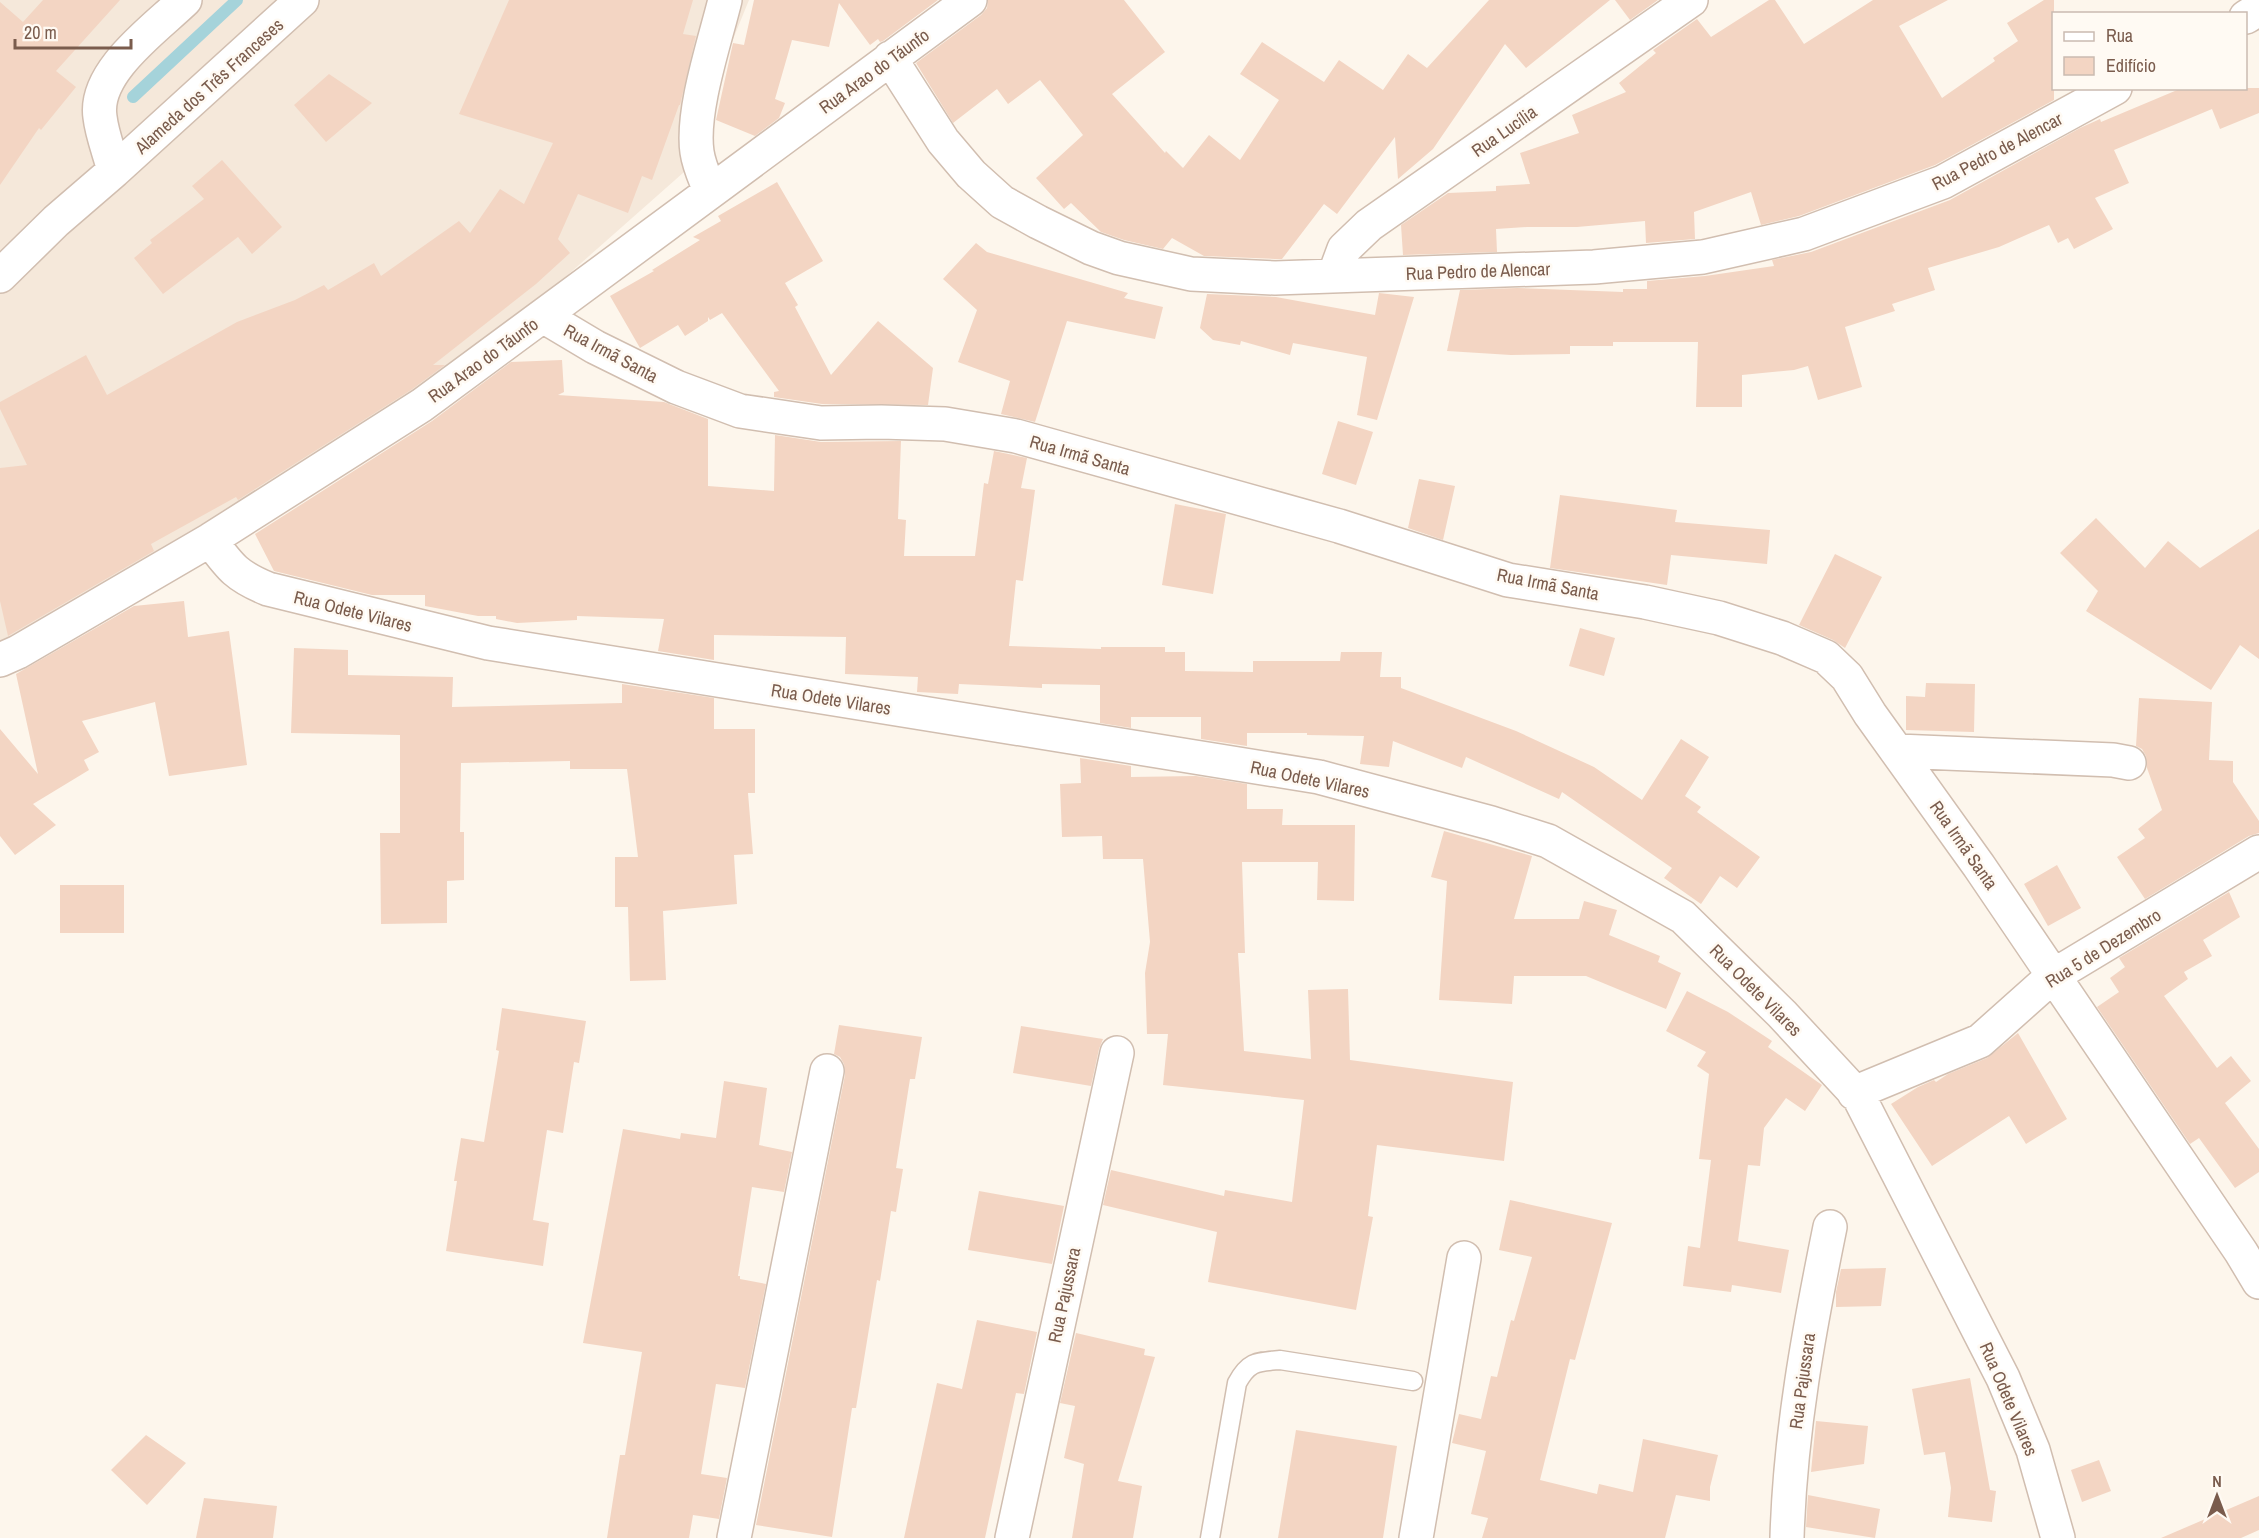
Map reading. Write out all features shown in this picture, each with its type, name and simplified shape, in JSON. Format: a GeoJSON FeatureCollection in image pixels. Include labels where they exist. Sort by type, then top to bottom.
{"type":"FeatureCollection","features":[{"type":"Feature","properties":{"kind":"street","name":"Alameda dos Três Franceses"},"geometry":{"type":"LineString","coordinates":[[114,171],[99,116],[102,90],[118,63],[185,0]]}},
{"type":"Feature","properties":{"kind":"street","name":"Alameda dos Três Franceses"},"geometry":{"type":"LineString","coordinates":[[0,276],[56,221],[302,0]]}},
{"type":"Feature","properties":{"kind":"street"},"geometry":{"type":"LineString","coordinates":[[711,191],[702,172],[697,150],[697,130],[699,106],[725,0]]}},
{"type":"Feature","properties":{"kind":"street","name":"Rua Arao do Táunfo"},"geometry":{"type":"LineString","coordinates":[[0,660],[18,652],[210,540],[422,405],[970,0]]}},
{"type":"Feature","properties":{"kind":"street","name":"Rua Lucília"},"geometry":{"type":"LineString","coordinates":[[1334,276],[1344,249],[1369,225],[1691,0]]}},
{"type":"Feature","properties":{"kind":"street","name":"Rua Pedro de Alencar"},"geometry":{"type":"LineString","coordinates":[[890,58],[943,141],[971,174],[1002,202],[1091,248],[1119,258],[1191,274],[1275,278],[1616,265],[1703,257],[1804,234],[1943,182],[2111,90]]}},
{"type":"Feature","properties":{"kind":"street","name":"Rua Irmã Santa"},"geometry":{"type":"LineString","coordinates":[[543,316],[595,347],[676,387],[740,411],[821,423],[945,424],[1016,436],[1339,526],[1508,580],[1645,602],[1719,618],[1782,638],[1826,657],[1846,677],[2054,976],[2259,1282]]}},
{"type":"Feature","properties":{"kind":"street","name":"Rua Odete Vilares"},"geometry":{"type":"LineString","coordinates":[[210,540],[229,566],[244,579],[268,589],[488,643],[1319,777],[1491,823],[1548,841],[1683,917],[1782,1014],[1858,1097],[2003,1378],[2033,1450],[2057,1536]]}},
{"type":"Feature","properties":{"kind":"street"},"geometry":{"type":"LineString","coordinates":[[1898,751],[2113,760],[2129,763]]}},
{"type":"Feature","properties":{"kind":"street","name":"Rua 5 de Dezembro"},"geometry":{"type":"LineString","coordinates":[[1854,1093],[1980,1041],[2054,976],[2259,852]]}},
{"type":"Feature","properties":{"kind":"street","name":"Rua Pajussara"},"geometry":{"type":"LineString","coordinates":[[1012,1538],[1117,1053]]}},
{"type":"Feature","properties":{"kind":"street"},"geometry":{"type":"LineString","coordinates":[[734,1538],[826,1071]]}},
{"type":"Feature","properties":{"kind":"street","name":"Rua Pajussara"},"geometry":{"type":"LineString","coordinates":[[1787,1538],[1789,1480],[1807,1340],[1830,1227]]}},
{"type":"Feature","properties":{"kind":"street"},"geometry":{"type":"LineString","coordinates":[[1416,1538],[1464,1258]]}},
{"type":"Feature","properties":{"kind":"lane"},"geometry":{"type":"LineString","coordinates":[[1210,1538],[1237,1383],[1245,1369],[1260,1362],[1280,1360],[1413,1381]]}},
{"type":"Feature","properties":{"kind":"shaded area"},"geometry":{"type":"Polygon","coordinates":[[[0,0],[749,0],[716,81],[692,165],[476,356],[217,522],[0,644],[0,0]]]}},
{"type":"Feature","properties":{"kind":"building"},"geometry":{"type":"Polygon","coordinates":[[[43,0],[120,0],[56,71],[76,87],[41,130],[39,128],[0,185],[0,2],[23,22],[43,0]]]}},
{"type":"Feature","properties":{"kind":"building"},"geometry":{"type":"Polygon","coordinates":[[[509,0],[693,0],[683,34],[696,36],[680,105],[652,180],[642,176],[628,213],[578,194],[558,239],[570,253],[536,284],[433,365],[445,365],[411,390],[238,500],[236,497],[151,544],[154,551],[8,636],[0,601],[0,468],[27,465],[0,409],[0,402],[86,355],[107,395],[237,322],[295,300],[324,285],[328,290],[374,263],[381,276],[459,221],[470,233],[500,189],[524,204],[553,143],[459,114],[509,0]]]}},
{"type":"Feature","properties":{"kind":"building"},"geometry":{"type":"Polygon","coordinates":[[[754,0],[938,0],[883,41],[880,42],[878,39],[870,45],[839,3],[829,47],[792,40],[775,99],[785,103],[779,118],[755,136],[716,120],[733,43],[744,45],[754,0]]]}},
{"type":"Feature","properties":{"kind":"building"},"geometry":{"type":"Polygon","coordinates":[[[988,0],[1124,0],[1165,52],[1112,94],[1165,153],[1166,151],[1183,168],[1209,135],[1240,160],[1279,100],[1240,74],[1262,42],[1324,82],[1339,60],[1383,90],[1408,54],[1427,68],[1489,0],[1610,0],[1526,68],[1505,44],[1433,149],[1398,179],[1395,137],[1337,214],[1324,204],[1282,259],[1275,259],[1204,256],[1172,238],[1163,249],[1124,240],[1101,232],[1071,203],[1064,209],[1036,178],[1083,135],[1040,80],[1008,104],[997,89],[953,123],[916,63],[981,15],[987,8],[988,0]]]}},
{"type":"Feature","properties":{"kind":"building"},"geometry":{"type":"Polygon","coordinates":[[[1615,0],[1658,0],[1630,20],[1615,0]]]}},
{"type":"Feature","properties":{"kind":"building"},"geometry":{"type":"Polygon","coordinates":[[[1769,0],[1775,0],[1804,44],[1873,0],[1948,0],[1899,26],[1942,98],[1995,61],[1993,58],[2018,41],[2007,23],[2044,0],[2054,0],[2052,90],[2054,90],[2054,100],[1935,165],[1799,216],[1761,225],[1751,192],[1694,212],[1695,239],[1646,243],[1645,221],[1577,227],[1527,227],[1496,229],[1497,252],[1403,255],[1401,225],[1448,193],[1496,191],[1496,186],[1530,184],[1520,153],[1579,133],[1572,115],[1626,92],[1619,83],[1656,53],[1653,50],[1697,19],[1711,37],[1769,0]]]}},
{"type":"Feature","properties":{"kind":"building"},"geometry":{"type":"Polygon","coordinates":[[[329,74],[372,103],[326,142],[294,105],[329,74]]]}},
{"type":"Feature","properties":{"kind":"building"},"geometry":{"type":"Polygon","coordinates":[[[2259,88],[2259,113],[2220,129],[2212,109],[2114,150],[2129,183],[2095,198],[2113,229],[2074,249],[2068,238],[2058,243],[2049,225],[1999,247],[1928,268],[1935,290],[1892,304],[1895,311],[1845,327],[1862,387],[1818,400],[1808,366],[1794,370],[1742,375],[1742,407],[1696,407],[1698,342],[1613,342],[1613,346],[1570,346],[1570,354],[1511,355],[1447,351],[1460,290],[1517,288],[1623,292],[1623,289],[1647,289],[1647,281],[1705,276],[1774,266],[1772,260],[1811,252],[1950,200],[2080,128],[2100,119],[2101,122],[2177,90],[2259,88]]]}},
{"type":"Feature","properties":{"kind":"building"},"geometry":{"type":"Polygon","coordinates":[[[222,160],[282,227],[252,254],[238,237],[163,294],[134,258],[152,243],[150,240],[204,199],[192,186],[222,160]]]}},
{"type":"Feature","properties":{"kind":"building"},"geometry":{"type":"Polygon","coordinates":[[[777,182],[823,261],[785,283],[831,375],[878,321],[933,368],[928,405],[822,404],[774,397],[774,392],[779,391],[722,313],[710,320],[708,317],[708,321],[685,336],[678,325],[640,348],[610,296],[654,271],[652,270],[700,240],[693,237],[721,221],[718,216],[777,182]]]}},
{"type":"Feature","properties":{"kind":"building"},"geometry":{"type":"Polygon","coordinates":[[[976,243],[987,252],[1128,293],[1124,298],[1163,307],[1155,339],[1067,321],[1035,422],[1001,414],[1010,381],[958,362],[977,310],[943,279],[976,243]]]}},
{"type":"Feature","properties":{"kind":"building"},"geometry":{"type":"Polygon","coordinates":[[[1379,293],[1414,297],[1377,420],[1357,415],[1367,357],[1293,343],[1290,355],[1241,341],[1240,345],[1213,340],[1200,328],[1207,294],[1276,297],[1375,315],[1379,293]]]}},
{"type":"Feature","properties":{"kind":"building"},"geometry":{"type":"Polygon","coordinates":[[[562,360],[564,392],[558,395],[664,402],[708,419],[708,486],[774,491],[775,435],[821,442],[901,441],[898,519],[906,520],[904,556],[975,556],[984,483],[988,484],[994,451],[1027,458],[1021,488],[1035,490],[1023,581],[1016,580],[1009,646],[1101,649],[1101,647],[1165,647],[1165,652],[1185,652],[1185,671],[1253,672],[1253,661],[1340,661],[1341,652],[1382,652],[1380,677],[1401,677],[1401,688],[1516,731],[1594,767],[1642,800],[1681,739],[1709,757],[1685,796],[1701,807],[1697,812],[1760,857],[1737,888],[1720,876],[1701,904],[1664,878],[1672,868],[1562,792],[1559,799],[1466,757],[1462,768],[1393,741],[1389,767],[1360,764],[1364,736],[1247,733],[1247,746],[1201,739],[1201,717],[1131,717],[1131,728],[1100,723],[1100,685],[1042,684],[1042,688],[959,684],[958,694],[917,692],[918,677],[845,674],[846,637],[714,635],[714,660],[658,651],[664,619],[577,616],[577,620],[517,623],[496,619],[496,616],[478,616],[425,606],[425,595],[372,595],[274,571],[255,534],[432,421],[511,362],[562,360]]]}},
{"type":"Feature","properties":{"kind":"building"},"geometry":{"type":"Polygon","coordinates":[[[1338,421],[1373,432],[1356,485],[1322,474],[1338,421]]]}},
{"type":"Feature","properties":{"kind":"building"},"geometry":{"type":"Polygon","coordinates":[[[1419,479],[1455,486],[1443,540],[1408,528],[1419,479]]]}},
{"type":"Feature","properties":{"kind":"building"},"geometry":{"type":"Polygon","coordinates":[[[1560,495],[1677,510],[1675,522],[1770,530],[1767,564],[1671,555],[1667,585],[1550,568],[1560,495]]]}},
{"type":"Feature","properties":{"kind":"building"},"geometry":{"type":"Polygon","coordinates":[[[1175,504],[1226,514],[1213,594],[1162,585],[1175,504]]]}},
{"type":"Feature","properties":{"kind":"building"},"geometry":{"type":"Polygon","coordinates":[[[2096,518],[2145,568],[2168,541],[2200,568],[2259,529],[2259,659],[2240,645],[2211,690],[2086,611],[2098,591],[2060,553],[2096,518]]]}},
{"type":"Feature","properties":{"kind":"building"},"geometry":{"type":"Polygon","coordinates":[[[1835,554],[1882,577],[1845,648],[1799,625],[1835,554]]]}},
{"type":"Feature","properties":{"kind":"building"},"geometry":{"type":"Polygon","coordinates":[[[184,601],[188,637],[229,631],[247,765],[169,776],[155,702],[82,721],[99,752],[84,760],[89,770],[33,804],[56,825],[15,855],[0,836],[0,729],[38,774],[16,674],[134,606],[184,601]]]}},
{"type":"Feature","properties":{"kind":"building"},"geometry":{"type":"Polygon","coordinates":[[[1580,628],[1615,638],[1604,676],[1569,666],[1580,628]]]}},
{"type":"Feature","properties":{"kind":"building"},"geometry":{"type":"Polygon","coordinates":[[[294,648],[348,650],[348,675],[453,677],[452,707],[622,703],[622,684],[714,698],[714,729],[755,729],[755,793],[748,793],[753,854],[734,855],[737,904],[663,911],[666,980],[630,981],[628,907],[615,907],[615,857],[638,857],[627,769],[570,769],[570,761],[461,763],[460,832],[464,832],[464,880],[447,881],[447,923],[381,924],[380,833],[400,833],[400,735],[291,733],[294,648]]]}},
{"type":"Feature","properties":{"kind":"building"},"geometry":{"type":"Polygon","coordinates":[[[1926,683],[1975,684],[1974,732],[1906,730],[1906,696],[1925,697],[1926,683]]]}},
{"type":"Feature","properties":{"kind":"building"},"geometry":{"type":"Polygon","coordinates":[[[2139,698],[2212,702],[2209,760],[2233,761],[2233,782],[2259,821],[2259,833],[2249,836],[2145,899],[2117,857],[2145,838],[2138,829],[2162,810],[2147,768],[2146,756],[2142,749],[2136,746],[2139,698]]]}},
{"type":"Feature","properties":{"kind":"building"},"geometry":{"type":"Polygon","coordinates":[[[1080,758],[1131,766],[1131,777],[1196,776],[1247,784],[1247,809],[1283,809],[1282,825],[1355,825],[1354,901],[1317,900],[1318,862],[1242,862],[1245,953],[1238,953],[1244,1051],[1311,1059],[1308,990],[1348,989],[1350,1060],[1513,1082],[1504,1161],[1377,1145],[1368,1216],[1373,1217],[1356,1310],[1208,1282],[1217,1232],[1103,1205],[1111,1170],[1224,1196],[1225,1190],[1292,1202],[1304,1100],[1163,1085],[1168,1034],[1147,1034],[1145,973],[1150,942],[1143,859],[1103,859],[1102,836],[1062,837],[1060,784],[1081,783],[1080,758]]]}},
{"type":"Feature","properties":{"kind":"building"},"geometry":{"type":"Polygon","coordinates":[[[1444,831],[1532,856],[1514,919],[1579,919],[1584,901],[1617,910],[1609,935],[1660,956],[1658,962],[1681,973],[1666,1009],[1586,976],[1514,976],[1512,1004],[1439,1000],[1447,881],[1431,877],[1444,831]]]}},
{"type":"Feature","properties":{"kind":"building"},"geometry":{"type":"Polygon","coordinates":[[[2057,865],[2081,908],[2048,926],[2024,884],[2057,865]]]}},
{"type":"Feature","properties":{"kind":"building"},"geometry":{"type":"Polygon","coordinates":[[[60,885],[124,885],[124,933],[60,933],[60,885]]]}},
{"type":"Feature","properties":{"kind":"building"},"geometry":{"type":"Polygon","coordinates":[[[2229,892],[2240,917],[2203,940],[2212,956],[2184,972],[2188,979],[2164,996],[2217,1068],[2231,1056],[2251,1081],[2225,1103],[2259,1149],[2259,1172],[2235,1188],[2199,1138],[2190,1144],[2097,1007],[2119,992],[2110,978],[2125,967],[2119,958],[2229,892]]]}},
{"type":"Feature","properties":{"kind":"building"},"geometry":{"type":"Polygon","coordinates":[[[1687,991],[1728,1012],[1772,1041],[1768,1047],[1822,1085],[1805,1111],[1786,1098],[1764,1128],[1760,1166],[1748,1165],[1738,1241],[1789,1250],[1781,1293],[1732,1285],[1731,1292],[1683,1286],[1688,1246],[1700,1248],[1711,1160],[1699,1159],[1709,1074],[1697,1066],[1706,1052],[1666,1031],[1687,991]]]}},
{"type":"Feature","properties":{"kind":"building"},"geometry":{"type":"Polygon","coordinates":[[[502,1008],[586,1021],[579,1063],[574,1062],[563,1133],[547,1130],[533,1220],[549,1223],[543,1266],[446,1251],[461,1138],[484,1142],[499,1051],[496,1050],[502,1008]]]}},
{"type":"Feature","properties":{"kind":"building"},"geometry":{"type":"Polygon","coordinates":[[[839,1025],[922,1037],[915,1079],[910,1079],[896,1168],[903,1169],[896,1212],[891,1211],[880,1281],[877,1280],[856,1408],[852,1408],[832,1537],[756,1525],[845,1075],[844,1064],[840,1057],[834,1054],[839,1025]]]}},
{"type":"Feature","properties":{"kind":"building"},"geometry":{"type":"Polygon","coordinates":[[[1021,1026],[1103,1039],[1091,1086],[1013,1073],[1021,1026]]]}},
{"type":"Feature","properties":{"kind":"building"},"geometry":{"type":"Polygon","coordinates":[[[2018,1033],[2067,1119],[2026,1144],[2009,1116],[1932,1166],[1891,1104],[1918,1087],[1934,1080],[1936,1082],[1948,1074],[1987,1058],[2018,1033]]]}},
{"type":"Feature","properties":{"kind":"building"},"geometry":{"type":"Polygon","coordinates":[[[724,1081],[767,1088],[759,1145],[792,1152],[784,1192],[752,1187],[738,1276],[740,1279],[766,1284],[745,1388],[716,1384],[701,1474],[727,1478],[719,1519],[693,1515],[689,1538],[607,1538],[620,1455],[625,1455],[642,1352],[583,1343],[623,1129],[680,1139],[681,1133],[716,1138],[724,1081]]]}},
{"type":"Feature","properties":{"kind":"building"},"geometry":{"type":"Polygon","coordinates":[[[979,1191],[1064,1206],[1052,1264],[968,1250],[979,1191]]]}},
{"type":"Feature","properties":{"kind":"building"},"geometry":{"type":"Polygon","coordinates":[[[1510,1200],[1612,1223],[1575,1360],[1570,1359],[1540,1480],[1597,1494],[1599,1484],[1633,1492],[1643,1439],[1718,1455],[1710,1487],[1710,1501],[1676,1495],[1665,1538],[1482,1538],[1488,1518],[1471,1514],[1486,1451],[1452,1443],[1459,1414],[1481,1419],[1491,1376],[1497,1377],[1511,1320],[1514,1321],[1532,1257],[1499,1250],[1510,1200]]]}},
{"type":"Feature","properties":{"kind":"building"},"geometry":{"type":"Polygon","coordinates":[[[1886,1268],[1881,1306],[1836,1307],[1836,1292],[1841,1269],[1886,1268]]]}},
{"type":"Feature","properties":{"kind":"building"},"geometry":{"type":"Polygon","coordinates":[[[977,1320],[1037,1332],[1024,1394],[1016,1393],[985,1538],[904,1538],[937,1383],[962,1389],[977,1320]]]}},
{"type":"Feature","properties":{"kind":"building"},"geometry":{"type":"Polygon","coordinates":[[[1076,1333],[1145,1349],[1144,1355],[1155,1357],[1118,1481],[1142,1486],[1133,1538],[1072,1538],[1084,1464],[1064,1458],[1075,1406],[1060,1403],[1076,1333]]]}},
{"type":"Feature","properties":{"kind":"building"},"geometry":{"type":"Polygon","coordinates":[[[1970,1378],[1990,1490],[1996,1491],[1992,1522],[1948,1517],[1951,1488],[1945,1452],[1924,1455],[1912,1389],[1970,1378]]]}},
{"type":"Feature","properties":{"kind":"building"},"geometry":{"type":"Polygon","coordinates":[[[1816,1421],[1868,1426],[1864,1464],[1811,1472],[1816,1421]]]}},
{"type":"Feature","properties":{"kind":"building"},"geometry":{"type":"Polygon","coordinates":[[[1296,1430],[1397,1446],[1383,1538],[1278,1538],[1296,1430]]]}},
{"type":"Feature","properties":{"kind":"building"},"geometry":{"type":"Polygon","coordinates":[[[146,1435],[186,1463],[147,1505],[111,1470],[146,1435]]]}},
{"type":"Feature","properties":{"kind":"building"},"geometry":{"type":"Polygon","coordinates":[[[2099,1460],[2111,1491],[2082,1502],[2071,1470],[2099,1460]]]}},
{"type":"Feature","properties":{"kind":"building"},"geometry":{"type":"Polygon","coordinates":[[[1808,1495],[1880,1509],[1875,1538],[1806,1527],[1808,1495]]]}},
{"type":"Feature","properties":{"kind":"building"},"geometry":{"type":"Polygon","coordinates":[[[2259,1496],[2259,1530],[2241,1538],[2161,1538],[2259,1496]]]}},
{"type":"Feature","properties":{"kind":"building"},"geometry":{"type":"Polygon","coordinates":[[[204,1498],[277,1506],[273,1538],[196,1538],[204,1498]]]}},
{"type":"Feature","properties":{"kind":"waterway"},"geometry":{"type":"LineString","coordinates":[[133,97],[237,0]]}}]}
